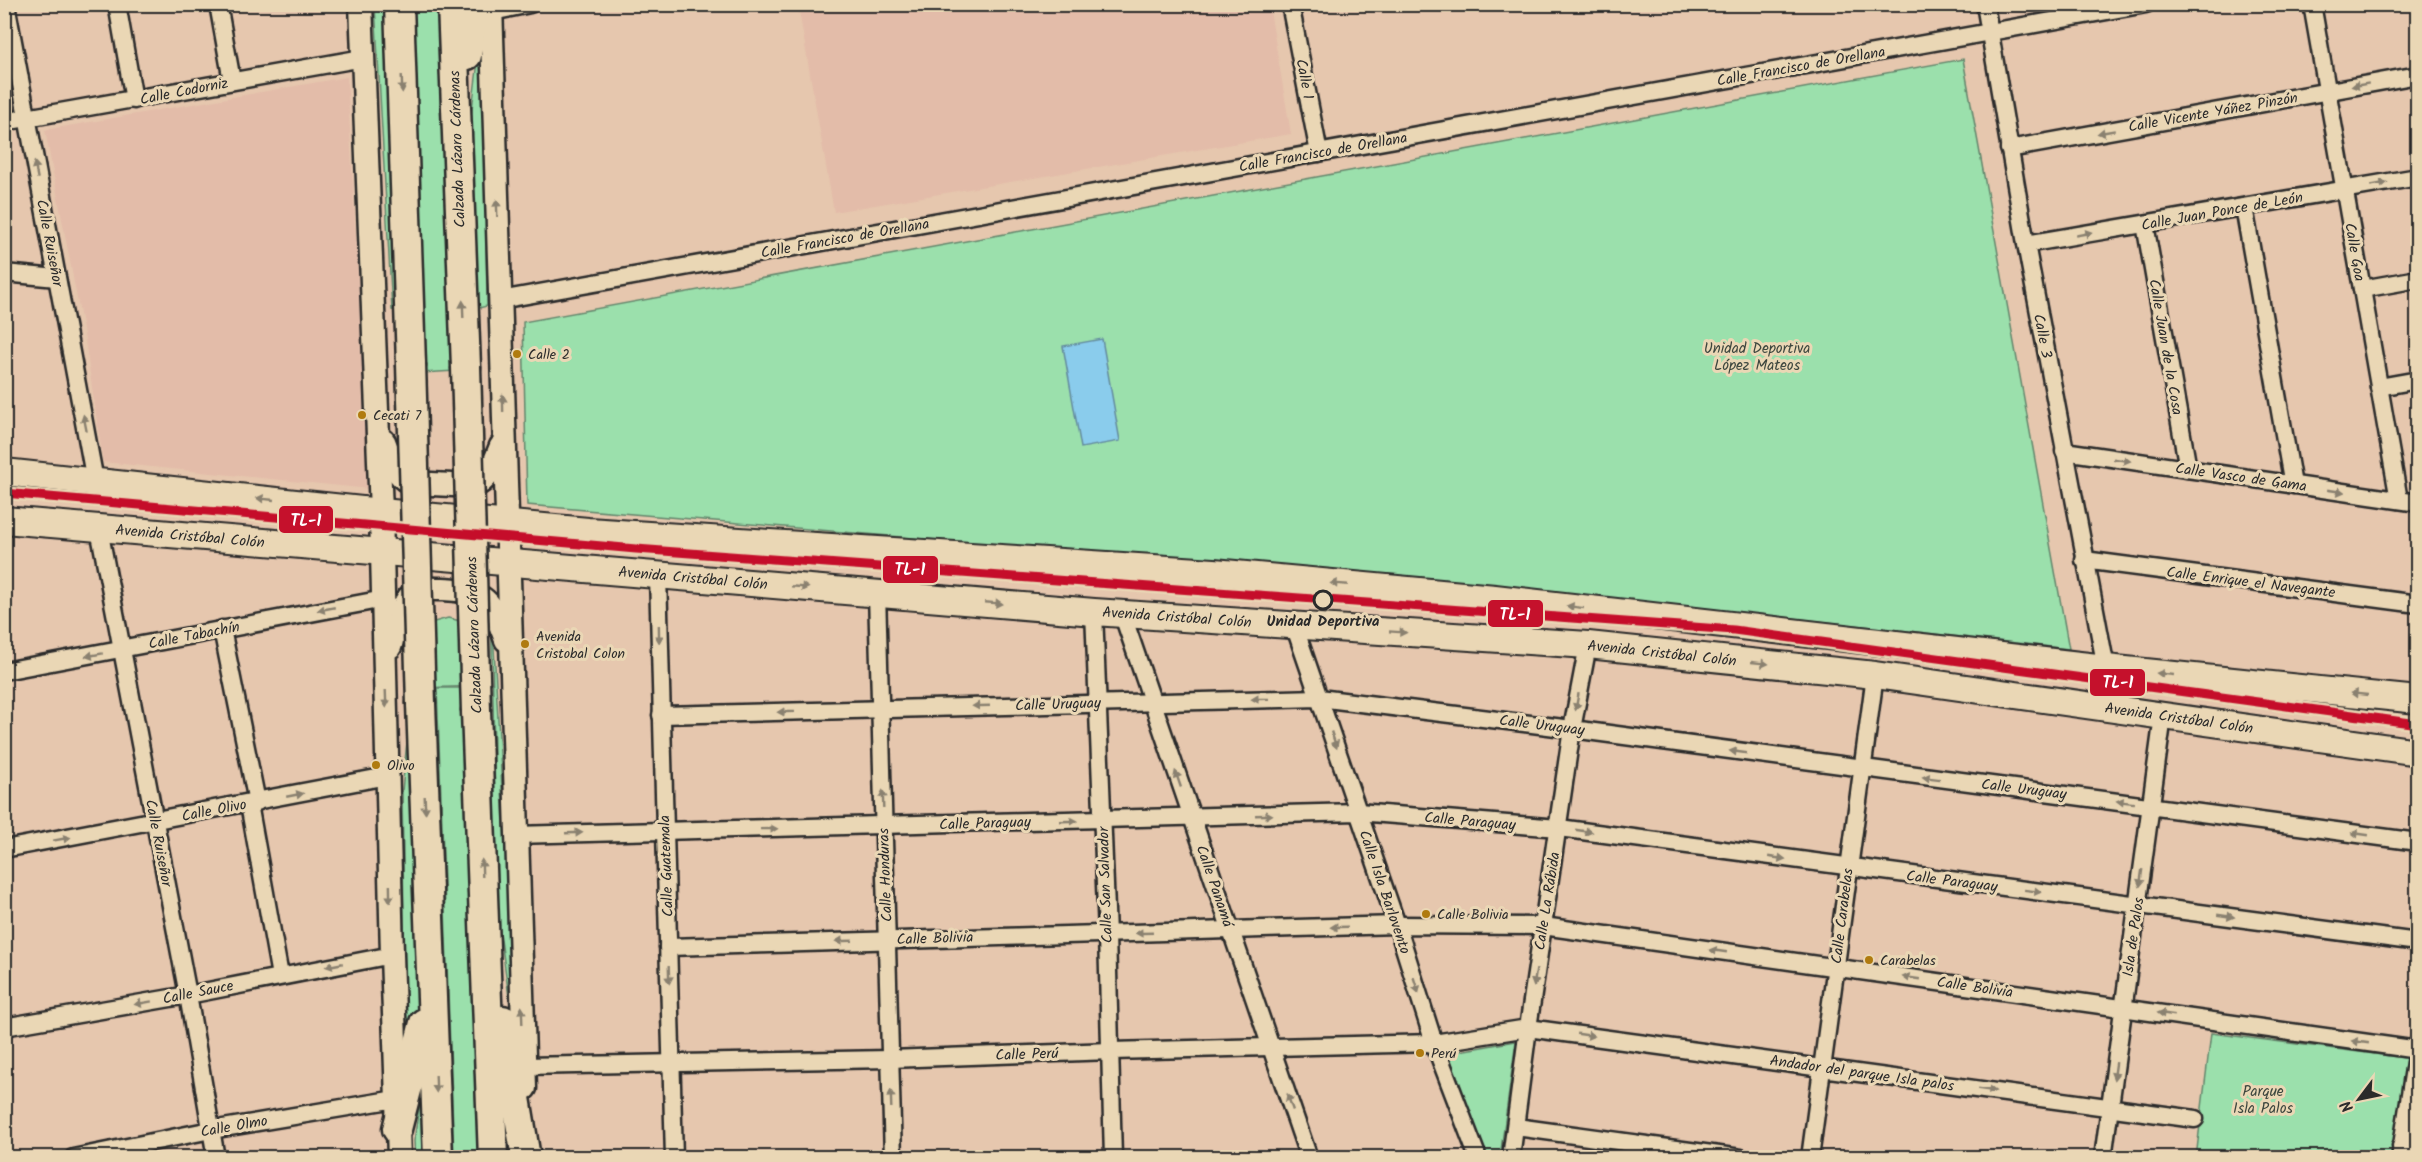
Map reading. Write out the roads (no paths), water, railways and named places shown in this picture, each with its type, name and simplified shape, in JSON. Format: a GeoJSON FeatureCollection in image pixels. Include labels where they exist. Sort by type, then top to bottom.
{"type":"FeatureCollection","features":[{"type":"Feature","properties":{"kind":"highway"},"geometry":{"type":"LineString","coordinates":[[392,4],[400,42]]}},
{"type":"Feature","properties":{"kind":"highway"},"geometry":{"type":"LineString","coordinates":[[399,4],[438,1158]]}},
{"type":"Feature","properties":{"kind":"highway","name":"Calzada Lázaro Cárdenas"},"geometry":{"type":"LineString","coordinates":[[452,4],[493,1158]]}},
{"type":"Feature","properties":{"kind":"highway"},"geometry":{"type":"LineString","coordinates":[[457,140],[486,7]]}},
{"type":"Feature","properties":{"kind":"highway"},"geometry":{"type":"LineString","coordinates":[[484,906],[527,1158]]}},
{"type":"Feature","properties":{"kind":"highway"},"geometry":{"type":"LineString","coordinates":[[397,1129],[432,992]]}},
{"type":"Feature","properties":{"kind":"main road"},"geometry":{"type":"LineString","coordinates":[[361,4],[384,598],[399,1158]]}},
{"type":"Feature","properties":{"kind":"main road"},"geometry":{"type":"LineString","coordinates":[[486,7],[500,300],[515,835],[527,1158]]}},
{"type":"Feature","properties":{"kind":"main road"},"geometry":{"type":"LineString","coordinates":[[378,423],[399,475],[410,483],[474,486],[480,484],[490,471],[504,439]]}},
{"type":"Feature","properties":{"kind":"main road"},"geometry":{"type":"LineString","coordinates":[[4,472],[381,512],[588,531],[1238,574],[1495,598],[2106,668],[2418,700]]}},
{"type":"Feature","properties":{"kind":"main road"},"geometry":{"type":"LineString","coordinates":[[338,548],[345,542],[352,525],[344,508]]}},
{"type":"Feature","properties":{"kind":"main road","name":"Avenida Cristóbal Colón"},"geometry":{"type":"LineString","coordinates":[[4,520],[1094,612],[1587,645],[1875,675],[2418,752]]}},
{"type":"Feature","properties":{"kind":"main road"},"geometry":{"type":"LineString","coordinates":[[553,566],[568,546],[588,531]]}},
{"type":"Feature","properties":{"kind":"main road"},"geometry":{"type":"LineString","coordinates":[[385,661],[406,601],[424,588],[467,590],[477,594],[494,612],[510,652]]}},
{"type":"Feature","properties":{"kind":"street","name":"Calle Ruiseñor"},"geometry":{"type":"LineString","coordinates":[[6,4],[95,481]]}},
{"type":"Feature","properties":{"kind":"street"},"geometry":{"type":"LineString","coordinates":[[117,4],[134,100]]}},
{"type":"Feature","properties":{"kind":"street"},"geometry":{"type":"LineString","coordinates":[[218,4],[232,81]]}},
{"type":"Feature","properties":{"kind":"street"},"geometry":{"type":"LineString","coordinates":[[486,7],[530,4]]}},
{"type":"Feature","properties":{"kind":"street","name":"Calle 1"},"geometry":{"type":"LineString","coordinates":[[1290,4],[1319,153]]}},
{"type":"Feature","properties":{"kind":"street","name":"Calle 3"},"geometry":{"type":"LineString","coordinates":[[1985,4],[2026,244],[2106,668]]}},
{"type":"Feature","properties":{"kind":"street","name":"Calle Francisco de Orellana"},"geometry":{"type":"LineString","coordinates":[[500,300],[2146,4]]}},
{"type":"Feature","properties":{"kind":"street","name":"Calle Goa"},"geometry":{"type":"LineString","coordinates":[[2312,4],[2398,500]]}},
{"type":"Feature","properties":{"kind":"street","name":"Calle Codorniz"},"geometry":{"type":"LineString","coordinates":[[4,122],[363,58]]}},
{"type":"Feature","properties":{"kind":"street","name":"Calle Vicente Yáñez Pinzón"},"geometry":{"type":"LineString","coordinates":[[2009,149],[2418,75]]}},
{"type":"Feature","properties":{"kind":"street","name":"Calle Juan Ponce de León"},"geometry":{"type":"LineString","coordinates":[[2026,244],[2418,177]]}},
{"type":"Feature","properties":{"kind":"street"},"geometry":{"type":"LineString","coordinates":[[2244,207],[2293,485]]}},
{"type":"Feature","properties":{"kind":"street","name":"Calle Juan de la Cosa"},"geometry":{"type":"LineString","coordinates":[[2145,224],[2188,469]]}},
{"type":"Feature","properties":{"kind":"street"},"geometry":{"type":"LineString","coordinates":[[4,273],[57,278]]}},
{"type":"Feature","properties":{"kind":"street"},"geometry":{"type":"LineString","coordinates":[[2361,289],[2418,279]]}},
{"type":"Feature","properties":{"kind":"street"},"geometry":{"type":"LineString","coordinates":[[2379,387],[2418,380]]}},
{"type":"Feature","properties":{"kind":"street","name":"Calle Vasco de Gama"},"geometry":{"type":"LineString","coordinates":[[2064,451],[2418,503]]}},
{"type":"Feature","properties":{"kind":"street","name":"Calle Ruiseñor"},"geometry":{"type":"LineString","coordinates":[[99,529],[188,995],[216,1158]]}},
{"type":"Feature","properties":{"kind":"street","name":"Calle Enrique el Navegante"},"geometry":{"type":"LineString","coordinates":[[2084,560],[2418,604]]}},
{"type":"Feature","properties":{"kind":"street","name":"Calle Guatemala"},"geometry":{"type":"LineString","coordinates":[[658,575],[674,1158]]}},
{"type":"Feature","properties":{"kind":"street","name":"Calle Honduras"},"geometry":{"type":"LineString","coordinates":[[877,593],[893,1158]]}},
{"type":"Feature","properties":{"kind":"street","name":"Calle Tabachín"},"geometry":{"type":"LineString","coordinates":[[4,671],[384,598]]}},
{"type":"Feature","properties":{"kind":"street","name":"Calle San Salvador"},"geometry":{"type":"LineString","coordinates":[[1094,612],[1113,1158]]}},
{"type":"Feature","properties":{"kind":"street","name":"Calle Panamá"},"geometry":{"type":"LineString","coordinates":[[1122,613],[1309,1158]]}},
{"type":"Feature","properties":{"kind":"street","name":"Calle Isla Barlovento"},"geometry":{"type":"LineString","coordinates":[[1294,626],[1397,925],[1434,1043],[1478,1158]]}},
{"type":"Feature","properties":{"kind":"street"},"geometry":{"type":"LineString","coordinates":[[222,629],[253,803],[280,976]]}},
{"type":"Feature","properties":{"kind":"street","name":"Calle La Rábida"},"geometry":{"type":"LineString","coordinates":[[1512,1158],[1528,1028],[1572,729],[1587,645]]}},
{"type":"Feature","properties":{"kind":"street","name":"Calle Carabelas"},"geometry":{"type":"LineString","coordinates":[[1810,1158],[1875,675]]}},
{"type":"Feature","properties":{"kind":"street","name":"Calle Uruguay"},"geometry":{"type":"LineString","coordinates":[[661,715],[1319,698],[1572,729],[2418,842]]}},
{"type":"Feature","properties":{"kind":"street","name":"Isla de Palos"},"geometry":{"type":"LineString","coordinates":[[2103,1158],[2163,716]]}},
{"type":"Feature","properties":{"kind":"street","name":"Calle Olivo"},"geometry":{"type":"LineString","coordinates":[[4,849],[387,776]]}},
{"type":"Feature","properties":{"kind":"street","name":"Calle Paraguay"},"geometry":{"type":"LineString","coordinates":[[515,835],[1358,812],[1559,828],[2418,942]]}},
{"type":"Feature","properties":{"kind":"street","name":"Calle Bolivia"},"geometry":{"type":"LineString","coordinates":[[668,947],[1397,925],[1544,927],[2417,1048]]}},
{"type":"Feature","properties":{"kind":"street","name":"Calle Sauce"},"geometry":{"type":"LineString","coordinates":[[4,1027],[188,995],[392,955]]}},
{"type":"Feature","properties":{"kind":"street","name":"Calle Perú"},"geometry":{"type":"LineString","coordinates":[[524,1066],[890,1059],[1434,1043],[1528,1028]]}},
{"type":"Feature","properties":{"kind":"street","name":"Andador del parque Isla palos"},"geometry":{"type":"LineString","coordinates":[[1528,1028],[2195,1119]]}},
{"type":"Feature","properties":{"kind":"street"},"geometry":{"type":"LineString","coordinates":[[2406,1151],[2417,1048]]}},
{"type":"Feature","properties":{"kind":"street","name":"Calle Olmo"},"geometry":{"type":"LineString","coordinates":[[73,1158],[211,1130],[396,1099]]}},
{"type":"Feature","properties":{"kind":"street"},"geometry":{"type":"LineString","coordinates":[[1516,1127],[1741,1158]]}},
{"type":"Feature","properties":{"kind":"water"},"geometry":{"type":"Polygon","coordinates":[[[1102,339],[1120,441],[1081,448],[1063,346],[1102,339]]]}},
{"type":"Feature","properties":{"kind":"place","name":"Calle 2"},"geometry":{"type":"Point","coordinates":[517,354]}},
{"type":"Feature","properties":{"kind":"place","name":"Cecati 7"},"geometry":{"type":"Point","coordinates":[362,415]}},
{"type":"Feature","properties":{"kind":"place","name":"Unidad Deportiva"},"geometry":{"type":"Point","coordinates":[1323,600]}},
{"type":"Feature","properties":{"kind":"place","name":"Avenida Cristobal Colon"},"geometry":{"type":"Point","coordinates":[525,644]}},
{"type":"Feature","properties":{"kind":"place","name":"Olivo"},"geometry":{"type":"Point","coordinates":[376,765]}},
{"type":"Feature","properties":{"kind":"place","name":"Calle Bolivia"},"geometry":{"type":"Point","coordinates":[1426,914]}},
{"type":"Feature","properties":{"kind":"place","name":"Carabelas"},"geometry":{"type":"Point","coordinates":[1869,960]}},
{"type":"Feature","properties":{"kind":"place","name":"Perú"},"geometry":{"type":"Point","coordinates":[1420,1053]}},
{"type":"Feature","properties":{"kind":"park label","name":"Unidad Deportiva López Mateos"},"geometry":{"type":"Point","coordinates":[1757,356]}},
{"type":"Feature","properties":{"kind":"park label","name":"Parque Isla Palos"},"geometry":{"type":"Point","coordinates":[2263,1100]}}]}
